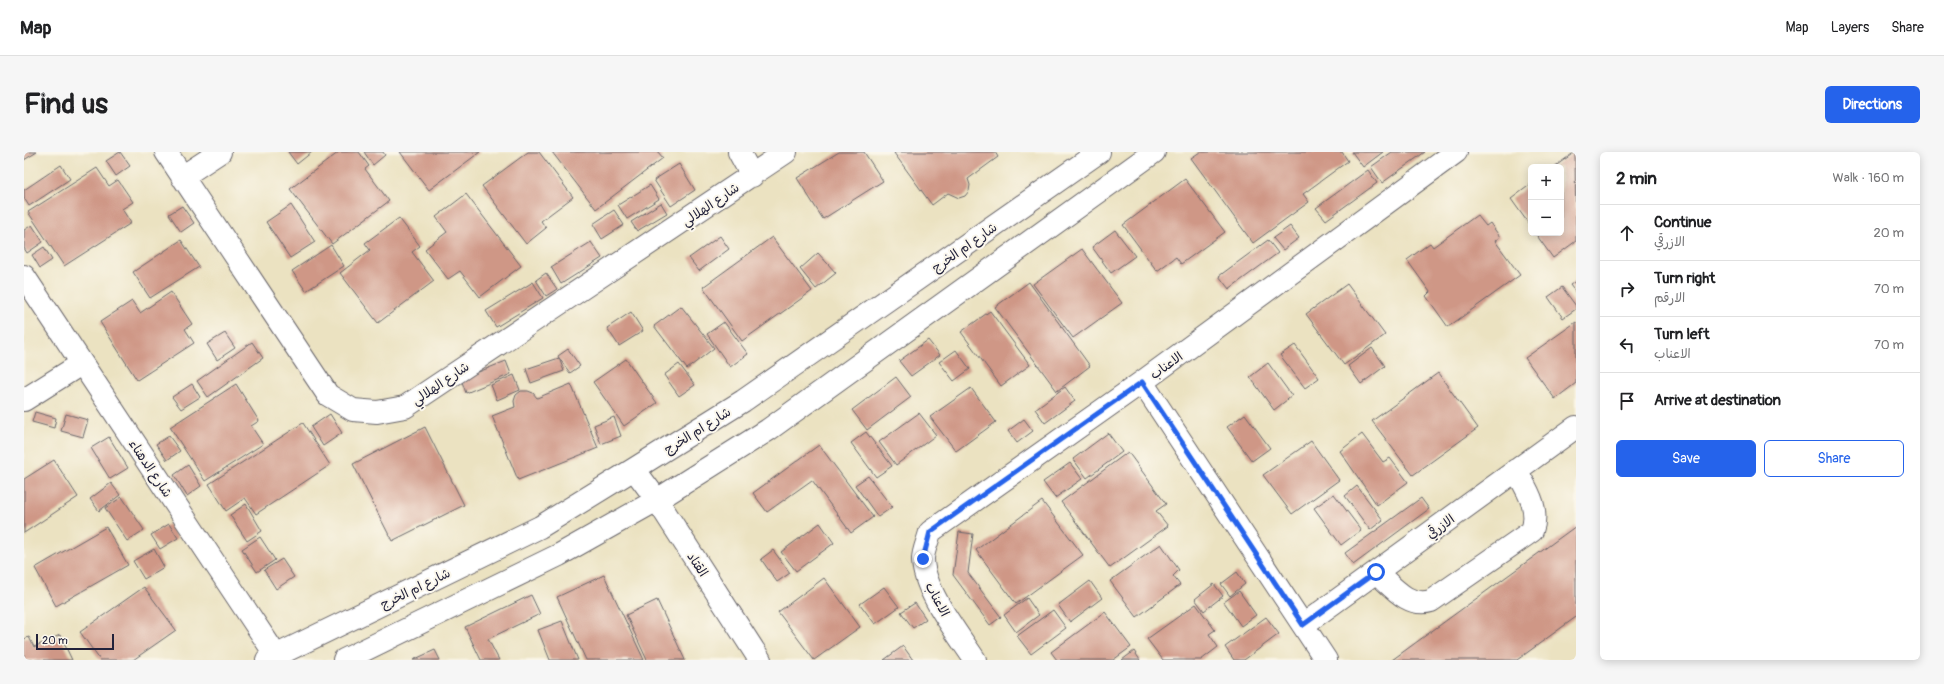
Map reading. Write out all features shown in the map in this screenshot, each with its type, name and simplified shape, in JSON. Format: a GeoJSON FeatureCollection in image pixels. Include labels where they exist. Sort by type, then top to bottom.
{"type":"FeatureCollection","features":[{"type":"Feature","properties":{"kind":"street","name":"شارع الهلالي"},"geometry":{"type":"LineString","coordinates":[[166,152],[328,395],[353,410],[377,412],[405,407],[786,152]]}},
{"type":"Feature","properties":{"kind":"street"},"geometry":{"type":"LineString","coordinates":[[182,177],[220,152]]}},
{"type":"Feature","properties":{"kind":"street"},"geometry":{"type":"LineString","coordinates":[[739,152],[752,176]]}},
{"type":"Feature","properties":{"kind":"street"},"geometry":{"type":"LineString","coordinates":[[344,660],[559,555],[657,500],[768,430],[1154,152]]}},
{"type":"Feature","properties":{"kind":"street","name":"الاعناب"},"geometry":{"type":"LineString","coordinates":[[975,660],[939,605],[926,578],[923,559],[930,532],[1142,382],[1456,152]]}},
{"type":"Feature","properties":{"kind":"street"},"geometry":{"type":"LineString","coordinates":[[1086,156],[1100,190]]}},
{"type":"Feature","properties":{"kind":"street","name":"شارع ام الخرج"},"geometry":{"type":"LineString","coordinates":[[274,658],[540,527],[634,470],[743,401],[1086,156]]}},
{"type":"Feature","properties":{"kind":"street","name":"شارع الدهناء"},"geometry":{"type":"LineString","coordinates":[[24,276],[274,658]]}},
{"type":"Feature","properties":{"kind":"street"},"geometry":{"type":"LineString","coordinates":[[24,400],[81,364]]}},
{"type":"Feature","properties":{"kind":"street"},"geometry":{"type":"LineString","coordinates":[[1142,382],[1326,660]]}},
{"type":"Feature","properties":{"kind":"street","name":"الازرقي"},"geometry":{"type":"LineString","coordinates":[[1303,625],[1576,427]]}},
{"type":"Feature","properties":{"kind":"street","name":"القتاد"},"geometry":{"type":"LineString","coordinates":[[634,470],[657,500],[760,660]]}},
{"type":"Feature","properties":{"kind":"street"},"geometry":{"type":"LineString","coordinates":[[1376,572],[1401,595],[1421,604],[1431,601],[1532,531],[1536,520],[1532,499],[1516,470]]}},
{"type":"Feature","properties":{"kind":"building"},"geometry":{"type":"Polygon","coordinates":[[[24,152],[37,152],[24,160],[24,152]]]}},
{"type":"Feature","properties":{"kind":"building"},"geometry":{"type":"Polygon","coordinates":[[[120,152],[130,166],[116,176],[106,161],[120,152]]]}},
{"type":"Feature","properties":{"kind":"building"},"geometry":{"type":"Polygon","coordinates":[[[288,152],[312,152],[297,164],[288,152]]]}},
{"type":"Feature","properties":{"kind":"building"},"geometry":{"type":"Polygon","coordinates":[[[339,152],[359,152],[369,166],[365,169],[389,201],[332,244],[290,189],[339,152]]]}},
{"type":"Feature","properties":{"kind":"building"},"geometry":{"type":"Polygon","coordinates":[[[364,152],[383,152],[385,155],[373,165],[364,152]]]}},
{"type":"Feature","properties":{"kind":"building"},"geometry":{"type":"Polygon","coordinates":[[[400,152],[480,152],[429,190],[400,152]]]}},
{"type":"Feature","properties":{"kind":"building"},"geometry":{"type":"Polygon","coordinates":[[[528,152],[539,152],[573,197],[541,221],[546,228],[526,244],[482,186],[528,152]]]}},
{"type":"Feature","properties":{"kind":"building"},"geometry":{"type":"Polygon","coordinates":[[[552,152],[658,152],[663,158],[596,209],[552,152]]]}},
{"type":"Feature","properties":{"kind":"building"},"geometry":{"type":"Polygon","coordinates":[[[839,152],[864,152],[883,181],[823,219],[797,178],[839,152]]]}},
{"type":"Feature","properties":{"kind":"building"},"geometry":{"type":"Polygon","coordinates":[[[995,152],[998,157],[968,179],[970,185],[969,191],[965,196],[959,198],[948,193],[932,205],[894,153],[995,152]]]}},
{"type":"Feature","properties":{"kind":"building"},"geometry":{"type":"Polygon","coordinates":[[[1200,152],[1342,152],[1348,161],[1303,194],[1309,202],[1253,243],[1191,158],[1200,152]]]}},
{"type":"Feature","properties":{"kind":"building"},"geometry":{"type":"Polygon","coordinates":[[[1352,152],[1383,152],[1363,167],[1352,152]]]}},
{"type":"Feature","properties":{"kind":"building"},"geometry":{"type":"Polygon","coordinates":[[[1392,152],[1425,152],[1382,183],[1371,167],[1392,152]]]}},
{"type":"Feature","properties":{"kind":"building"},"geometry":{"type":"Polygon","coordinates":[[[1575,152],[1576,241],[1553,258],[1537,236],[1564,236],[1564,164],[1558,164],[1575,152]]]}},
{"type":"Feature","properties":{"kind":"building"},"geometry":{"type":"Polygon","coordinates":[[[679,164],[695,190],[671,206],[654,180],[679,164]]]}},
{"type":"Feature","properties":{"kind":"building"},"geometry":{"type":"Polygon","coordinates":[[[61,165],[70,179],[29,206],[24,198],[24,190],[61,165]]]}},
{"type":"Feature","properties":{"kind":"building"},"geometry":{"type":"Polygon","coordinates":[[[97,168],[109,186],[118,180],[133,202],[122,209],[131,223],[64,266],[28,212],[97,168]]]}},
{"type":"Feature","properties":{"kind":"building"},"geometry":{"type":"Polygon","coordinates":[[[1368,170],[1377,183],[1326,220],[1316,208],[1368,170]]]}},
{"type":"Feature","properties":{"kind":"building"},"geometry":{"type":"Polygon","coordinates":[[[1185,179],[1225,232],[1181,264],[1176,257],[1157,271],[1123,225],[1185,179]]]}},
{"type":"Feature","properties":{"kind":"building"},"geometry":{"type":"Polygon","coordinates":[[[650,185],[659,199],[627,219],[618,205],[650,185]]]}},
{"type":"Feature","properties":{"kind":"building"},"geometry":{"type":"Polygon","coordinates":[[[1528,186],[1528,223],[1511,199],[1528,186]]]}},
{"type":"Feature","properties":{"kind":"building"},"geometry":{"type":"Polygon","coordinates":[[[466,194],[521,266],[480,297],[460,271],[448,279],[425,249],[447,232],[436,217],[466,194]]]}},
{"type":"Feature","properties":{"kind":"building"},"geometry":{"type":"Polygon","coordinates":[[[661,203],[667,213],[637,231],[631,222],[661,203]]]}},
{"type":"Feature","properties":{"kind":"building"},"geometry":{"type":"Polygon","coordinates":[[[291,205],[315,242],[290,258],[266,222],[291,205]]]}},
{"type":"Feature","properties":{"kind":"building"},"geometry":{"type":"Polygon","coordinates":[[[182,206],[194,223],[181,232],[169,214],[182,206]]]}},
{"type":"Feature","properties":{"kind":"building"},"geometry":{"type":"Polygon","coordinates":[[[614,210],[624,225],[602,239],[593,224],[614,210]]]}},
{"type":"Feature","properties":{"kind":"building"},"geometry":{"type":"Polygon","coordinates":[[[1477,215],[1486,226],[1490,223],[1500,237],[1495,241],[1520,275],[1448,327],[1426,296],[1430,292],[1407,260],[1430,243],[1433,247],[1477,215]]]}},
{"type":"Feature","properties":{"kind":"building"},"geometry":{"type":"Polygon","coordinates":[[[399,218],[420,246],[412,252],[434,281],[378,323],[340,273],[370,250],[365,243],[399,218]]]}},
{"type":"Feature","properties":{"kind":"building"},"geometry":{"type":"Polygon","coordinates":[[[32,225],[43,242],[27,253],[24,248],[24,230],[32,225]]]}},
{"type":"Feature","properties":{"kind":"building"},"geometry":{"type":"Polygon","coordinates":[[[1290,226],[1299,238],[1283,250],[1273,238],[1290,226]]]}},
{"type":"Feature","properties":{"kind":"building"},"geometry":{"type":"Polygon","coordinates":[[[1115,230],[1135,256],[1111,273],[1092,247],[1115,230]]]}},
{"type":"Feature","properties":{"kind":"building"},"geometry":{"type":"Polygon","coordinates":[[[720,236],[729,249],[699,271],[689,258],[720,236]]]}},
{"type":"Feature","properties":{"kind":"building"},"geometry":{"type":"Polygon","coordinates":[[[772,237],[812,291],[742,341],[703,287],[772,237]]]}},
{"type":"Feature","properties":{"kind":"building"},"geometry":{"type":"Polygon","coordinates":[[[181,240],[199,267],[150,298],[133,272],[181,240]]]}},
{"type":"Feature","properties":{"kind":"building"},"geometry":{"type":"Polygon","coordinates":[[[1268,240],[1278,253],[1229,289],[1219,276],[1268,240]]]}},
{"type":"Feature","properties":{"kind":"building"},"geometry":{"type":"Polygon","coordinates":[[[591,242],[602,258],[561,284],[551,267],[591,242]]]}},
{"type":"Feature","properties":{"kind":"building"},"geometry":{"type":"Polygon","coordinates":[[[331,245],[344,266],[306,291],[292,271],[331,245]]]}},
{"type":"Feature","properties":{"kind":"building"},"geometry":{"type":"Polygon","coordinates":[[[44,247],[52,260],[40,268],[32,255],[44,247]]]}},
{"type":"Feature","properties":{"kind":"building"},"geometry":{"type":"Polygon","coordinates":[[[1082,249],[1122,303],[1073,338],[1033,284],[1082,249]]]}},
{"type":"Feature","properties":{"kind":"building"},"geometry":{"type":"Polygon","coordinates":[[[818,253],[836,273],[816,289],[800,269],[818,253]]]}},
{"type":"Feature","properties":{"kind":"building"},"geometry":{"type":"Polygon","coordinates":[[[546,273],[557,289],[546,296],[536,280],[546,273]]]}},
{"type":"Feature","properties":{"kind":"building"},"geometry":{"type":"Polygon","coordinates":[[[1576,281],[1576,293],[1570,285],[1576,281]]]}},
{"type":"Feature","properties":{"kind":"building"},"geometry":{"type":"Polygon","coordinates":[[[533,282],[543,298],[496,327],[486,311],[533,282]]]}},
{"type":"Feature","properties":{"kind":"building"},"geometry":{"type":"Polygon","coordinates":[[[1029,282],[1090,366],[1057,391],[995,307],[1029,282]]]}},
{"type":"Feature","properties":{"kind":"building"},"geometry":{"type":"Polygon","coordinates":[[[1347,284],[1385,335],[1344,365],[1306,314],[1347,284]]]}},
{"type":"Feature","properties":{"kind":"building"},"geometry":{"type":"Polygon","coordinates":[[[1562,287],[1576,306],[1576,309],[1563,318],[1548,297],[1562,287]]]}},
{"type":"Feature","properties":{"kind":"building"},"geometry":{"type":"Polygon","coordinates":[[[171,292],[192,324],[185,329],[194,343],[137,380],[100,322],[132,301],[140,313],[171,292]]]}},
{"type":"Feature","properties":{"kind":"building"},"geometry":{"type":"Polygon","coordinates":[[[681,306],[714,348],[687,369],[654,326],[681,306]]]}},
{"type":"Feature","properties":{"kind":"building"},"geometry":{"type":"Polygon","coordinates":[[[990,311],[1030,365],[1001,386],[961,332],[990,311]]]}},
{"type":"Feature","properties":{"kind":"building"},"geometry":{"type":"Polygon","coordinates":[[[631,312],[643,331],[619,346],[607,328],[631,312]]]}},
{"type":"Feature","properties":{"kind":"building"},"geometry":{"type":"Polygon","coordinates":[[[724,322],[748,354],[730,367],[707,334],[724,322]]]}},
{"type":"Feature","properties":{"kind":"building"},"geometry":{"type":"Polygon","coordinates":[[[1576,322],[1576,383],[1555,399],[1525,358],[1576,322]]]}},
{"type":"Feature","properties":{"kind":"building"},"geometry":{"type":"Polygon","coordinates":[[[225,333],[235,348],[217,360],[207,344],[225,333]]]}},
{"type":"Feature","properties":{"kind":"building"},"geometry":{"type":"Polygon","coordinates":[[[928,340],[940,355],[911,376],[899,361],[928,340]]]}},
{"type":"Feature","properties":{"kind":"building"},"geometry":{"type":"Polygon","coordinates":[[[252,342],[263,358],[208,397],[197,381],[252,342]]]}},
{"type":"Feature","properties":{"kind":"building"},"geometry":{"type":"Polygon","coordinates":[[[1295,345],[1319,378],[1305,388],[1280,355],[1295,345]]]}},
{"type":"Feature","properties":{"kind":"building"},"geometry":{"type":"Polygon","coordinates":[[[1372,348],[1385,366],[1361,384],[1348,366],[1372,348]]]}},
{"type":"Feature","properties":{"kind":"building"},"geometry":{"type":"Polygon","coordinates":[[[568,349],[580,366],[570,373],[558,356],[568,349]]]}},
{"type":"Feature","properties":{"kind":"building"},"geometry":{"type":"Polygon","coordinates":[[[956,350],[970,369],[954,381],[939,362],[956,350]]]}},
{"type":"Feature","properties":{"kind":"building"},"geometry":{"type":"Polygon","coordinates":[[[559,358],[564,371],[531,383],[526,369],[559,358]]]}},
{"type":"Feature","properties":{"kind":"building"},"geometry":{"type":"Polygon","coordinates":[[[626,359],[657,403],[624,426],[593,382],[626,359]]]}},
{"type":"Feature","properties":{"kind":"building"},"geometry":{"type":"Polygon","coordinates":[[[506,361],[511,374],[466,393],[461,379],[506,361]]]}},
{"type":"Feature","properties":{"kind":"building"},"geometry":{"type":"Polygon","coordinates":[[[1268,363],[1292,396],[1274,410],[1250,377],[1268,363]]]}},
{"type":"Feature","properties":{"kind":"building"},"geometry":{"type":"Polygon","coordinates":[[[679,364],[695,385],[679,396],[664,375],[679,364]]]}},
{"type":"Feature","properties":{"kind":"building"},"geometry":{"type":"Polygon","coordinates":[[[1438,373],[1478,428],[1413,475],[1372,421],[1438,373]]]}},
{"type":"Feature","properties":{"kind":"building"},"geometry":{"type":"Polygon","coordinates":[[[514,375],[520,390],[497,400],[491,385],[514,375]]]}},
{"type":"Feature","properties":{"kind":"building"},"geometry":{"type":"Polygon","coordinates":[[[896,377],[911,397],[867,430],[852,410],[896,377]]]}},
{"type":"Feature","properties":{"kind":"building"},"geometry":{"type":"Polygon","coordinates":[[[192,384],[200,397],[181,409],[172,397],[192,384]]]}},
{"type":"Feature","properties":{"kind":"building"},"geometry":{"type":"Polygon","coordinates":[[[236,384],[259,421],[251,426],[263,444],[205,481],[170,427],[236,384]]]}},
{"type":"Feature","properties":{"kind":"building"},"geometry":{"type":"Polygon","coordinates":[[[571,384],[598,448],[518,480],[492,416],[515,407],[514,401],[516,395],[521,391],[533,393],[537,398],[571,384]]]}},
{"type":"Feature","properties":{"kind":"building"},"geometry":{"type":"Polygon","coordinates":[[[1065,387],[1075,401],[1045,423],[1035,409],[1065,387]]]}},
{"type":"Feature","properties":{"kind":"building"},"geometry":{"type":"Polygon","coordinates":[[[971,388],[996,422],[956,451],[930,417],[971,388]]]}},
{"type":"Feature","properties":{"kind":"building"},"geometry":{"type":"Polygon","coordinates":[[[35,412],[56,418],[54,428],[32,422],[35,412]]]}},
{"type":"Feature","properties":{"kind":"building"},"geometry":{"type":"Polygon","coordinates":[[[919,413],[936,435],[896,465],[879,442],[919,413]]]}},
{"type":"Feature","properties":{"kind":"building"},"geometry":{"type":"Polygon","coordinates":[[[66,414],[88,420],[83,437],[61,431],[66,414]]]}},
{"type":"Feature","properties":{"kind":"building"},"geometry":{"type":"Polygon","coordinates":[[[330,414],[342,433],[323,446],[311,427],[330,414]]]}},
{"type":"Feature","properties":{"kind":"building"},"geometry":{"type":"Polygon","coordinates":[[[1245,414],[1270,448],[1252,461],[1227,427],[1245,414]]]}},
{"type":"Feature","properties":{"kind":"building"},"geometry":{"type":"Polygon","coordinates":[[[614,417],[621,436],[601,444],[594,425],[614,417]]]}},
{"type":"Feature","properties":{"kind":"building"},"geometry":{"type":"Polygon","coordinates":[[[1024,419],[1033,431],[1017,443],[1008,431],[1024,419]]]}},
{"type":"Feature","properties":{"kind":"building"},"geometry":{"type":"Polygon","coordinates":[[[303,423],[330,465],[256,514],[245,498],[226,511],[209,484],[303,423]]]}},
{"type":"Feature","properties":{"kind":"building"},"geometry":{"type":"Polygon","coordinates":[[[425,427],[464,505],[392,541],[353,464],[425,427]]]}},
{"type":"Feature","properties":{"kind":"building"},"geometry":{"type":"Polygon","coordinates":[[[866,432],[892,466],[876,477],[851,443],[866,432]]]}},
{"type":"Feature","properties":{"kind":"building"},"geometry":{"type":"Polygon","coordinates":[[[1108,433],[1122,452],[1087,478],[1073,459],[1108,433]]]}},
{"type":"Feature","properties":{"kind":"building"},"geometry":{"type":"Polygon","coordinates":[[[1362,434],[1383,462],[1390,458],[1408,482],[1377,505],[1340,451],[1362,434]]]}},
{"type":"Feature","properties":{"kind":"building"},"geometry":{"type":"Polygon","coordinates":[[[169,436],[180,451],[167,460],[156,444],[169,436]]]}},
{"type":"Feature","properties":{"kind":"building"},"geometry":{"type":"Polygon","coordinates":[[[109,437],[128,468],[110,479],[91,448],[109,437]]]}},
{"type":"Feature","properties":{"kind":"building"},"geometry":{"type":"Polygon","coordinates":[[[1311,441],[1339,480],[1292,514],[1263,475],[1311,441]]]}},
{"type":"Feature","properties":{"kind":"building"},"geometry":{"type":"Polygon","coordinates":[[[819,445],[873,517],[851,533],[812,480],[767,512],[753,493],[819,445]]]}},
{"type":"Feature","properties":{"kind":"building"},"geometry":{"type":"Polygon","coordinates":[[[1128,452],[1166,504],[1156,511],[1168,526],[1110,568],[1061,502],[1128,452]]]}},
{"type":"Feature","properties":{"kind":"building"},"geometry":{"type":"Polygon","coordinates":[[[54,460],[78,497],[24,533],[24,479],[54,460]]]}},
{"type":"Feature","properties":{"kind":"building"},"geometry":{"type":"Polygon","coordinates":[[[1070,463],[1082,479],[1055,498],[1043,482],[1070,463]]]}},
{"type":"Feature","properties":{"kind":"building"},"geometry":{"type":"Polygon","coordinates":[[[188,465],[201,486],[187,496],[174,475],[188,465]]]}},
{"type":"Feature","properties":{"kind":"building"},"geometry":{"type":"Polygon","coordinates":[[[868,476],[892,507],[878,517],[855,485],[868,476]]]}},
{"type":"Feature","properties":{"kind":"building"},"geometry":{"type":"Polygon","coordinates":[[[111,483],[120,495],[99,511],[90,499],[111,483]]]}},
{"type":"Feature","properties":{"kind":"building"},"geometry":{"type":"Polygon","coordinates":[[[1357,486],[1383,520],[1370,530],[1345,496],[1357,486]]]}},
{"type":"Feature","properties":{"kind":"building"},"geometry":{"type":"Polygon","coordinates":[[[1334,494],[1361,530],[1341,545],[1314,508],[1334,494]]]}},
{"type":"Feature","properties":{"kind":"building"},"geometry":{"type":"Polygon","coordinates":[[[122,497],[144,530],[127,541],[105,508],[122,497]]]}},
{"type":"Feature","properties":{"kind":"building"},"geometry":{"type":"Polygon","coordinates":[[[1421,498],[1429,509],[1353,565],[1345,553],[1421,498]]]}},
{"type":"Feature","properties":{"kind":"building"},"geometry":{"type":"Polygon","coordinates":[[[1042,501],[1083,555],[1016,604],[976,550],[1042,501]]]}},
{"type":"Feature","properties":{"kind":"building"},"geometry":{"type":"Polygon","coordinates":[[[246,504],[262,531],[247,541],[230,515],[246,504]]]}},
{"type":"Feature","properties":{"kind":"building"},"geometry":{"type":"Polygon","coordinates":[[[820,523],[834,543],[796,571],[781,552],[820,523]]]}},
{"type":"Feature","properties":{"kind":"building"},"geometry":{"type":"Polygon","coordinates":[[[169,524],[178,538],[160,549],[151,535],[169,524]]]}},
{"type":"Feature","properties":{"kind":"building"},"geometry":{"type":"Polygon","coordinates":[[[1576,526],[1576,617],[1517,660],[1392,660],[1576,526]]]}},
{"type":"Feature","properties":{"kind":"building"},"geometry":{"type":"Polygon","coordinates":[[[106,527],[128,565],[56,606],[35,568],[106,527]]]}},
{"type":"Feature","properties":{"kind":"building"},"geometry":{"type":"Polygon","coordinates":[[[959,532],[973,534],[968,573],[1001,617],[990,625],[953,575],[959,532]]]}},
{"type":"Feature","properties":{"kind":"building"},"geometry":{"type":"Polygon","coordinates":[[[260,537],[275,560],[257,572],[242,549],[260,537]]]}},
{"type":"Feature","properties":{"kind":"building"},"geometry":{"type":"Polygon","coordinates":[[[1161,544],[1179,570],[1173,576],[1180,585],[1137,617],[1110,581],[1161,544]]]}},
{"type":"Feature","properties":{"kind":"building"},"geometry":{"type":"Polygon","coordinates":[[[154,549],[164,567],[144,579],[133,561],[154,549]]]}},
{"type":"Feature","properties":{"kind":"building"},"geometry":{"type":"Polygon","coordinates":[[[773,550],[790,573],[777,582],[761,559],[773,550]]]}},
{"type":"Feature","properties":{"kind":"building"},"geometry":{"type":"Polygon","coordinates":[[[282,559],[294,577],[276,589],[264,570],[282,559]]]}},
{"type":"Feature","properties":{"kind":"building"},"geometry":{"type":"Polygon","coordinates":[[[1237,572],[1245,584],[1230,596],[1221,584],[1237,572]]]}},
{"type":"Feature","properties":{"kind":"building"},"geometry":{"type":"Polygon","coordinates":[[[604,575],[644,660],[586,660],[557,597],[604,575]]]}},
{"type":"Feature","properties":{"kind":"building"},"geometry":{"type":"Polygon","coordinates":[[[824,578],[860,627],[814,660],[778,612],[824,578]]]}},
{"type":"Feature","properties":{"kind":"building"},"geometry":{"type":"Polygon","coordinates":[[[1090,581],[1102,598],[1070,622],[1058,605],[1090,581]]]}},
{"type":"Feature","properties":{"kind":"building"},"geometry":{"type":"Polygon","coordinates":[[[1214,584],[1223,596],[1204,611],[1195,599],[1214,584]]]}},
{"type":"Feature","properties":{"kind":"building"},"geometry":{"type":"Polygon","coordinates":[[[144,587],[176,630],[133,660],[100,660],[80,632],[144,587]]]}},
{"type":"Feature","properties":{"kind":"building"},"geometry":{"type":"Polygon","coordinates":[[[884,587],[899,607],[875,624],[860,604],[884,587]]]}},
{"type":"Feature","properties":{"kind":"building"},"geometry":{"type":"Polygon","coordinates":[[[1239,591],[1256,615],[1241,626],[1224,602],[1239,591]]]}},
{"type":"Feature","properties":{"kind":"building"},"geometry":{"type":"Polygon","coordinates":[[[531,595],[540,614],[488,639],[499,660],[481,660],[465,627],[531,595]]]}},
{"type":"Feature","properties":{"kind":"building"},"geometry":{"type":"Polygon","coordinates":[[[1027,598],[1039,615],[1016,632],[1004,615],[1027,598]]]}},
{"type":"Feature","properties":{"kind":"building"},"geometry":{"type":"Polygon","coordinates":[[[657,600],[685,660],[647,660],[626,615],[657,600]]]}},
{"type":"Feature","properties":{"kind":"building"},"geometry":{"type":"Polygon","coordinates":[[[915,603],[926,619],[913,628],[901,612],[915,603]]]}},
{"type":"Feature","properties":{"kind":"building"},"geometry":{"type":"Polygon","coordinates":[[[1196,604],[1215,630],[1209,634],[1218,647],[1201,660],[1163,660],[1147,639],[1196,604]]]}},
{"type":"Feature","properties":{"kind":"building"},"geometry":{"type":"Polygon","coordinates":[[[1053,610],[1066,628],[1031,654],[1017,636],[1053,610]]]}},
{"type":"Feature","properties":{"kind":"building"},"geometry":{"type":"Polygon","coordinates":[[[1105,612],[1131,647],[1113,660],[1057,660],[1051,652],[1105,612]]]}},
{"type":"Feature","properties":{"kind":"building"},"geometry":{"type":"Polygon","coordinates":[[[1266,617],[1279,634],[1244,660],[1234,660],[1225,647],[1266,617]]]}},
{"type":"Feature","properties":{"kind":"building"},"geometry":{"type":"Polygon","coordinates":[[[562,621],[578,660],[550,660],[538,630],[562,621]]]}},
{"type":"Feature","properties":{"kind":"building"},"geometry":{"type":"Polygon","coordinates":[[[60,635],[72,660],[24,660],[24,639],[29,637],[34,647],[60,635]]]}},
{"type":"Feature","properties":{"kind":"building"},"geometry":{"type":"Polygon","coordinates":[[[903,646],[913,660],[884,660],[903,646]]]}},
{"type":"Feature","properties":{"kind":"building"},"geometry":{"type":"Polygon","coordinates":[[[435,650],[440,660],[413,660],[435,650]]]}},
{"type":"Feature","properties":{"kind":"building"},"geometry":{"type":"Polygon","coordinates":[[[1134,651],[1140,660],[1122,660],[1134,651]]]}},
{"type":"Feature","properties":{"kind":"route"},"geometry":{"type":"LineString","coordinates":[[923,559],[930,532],[1142,382],[1303,625],[1376,572]]}}]}
